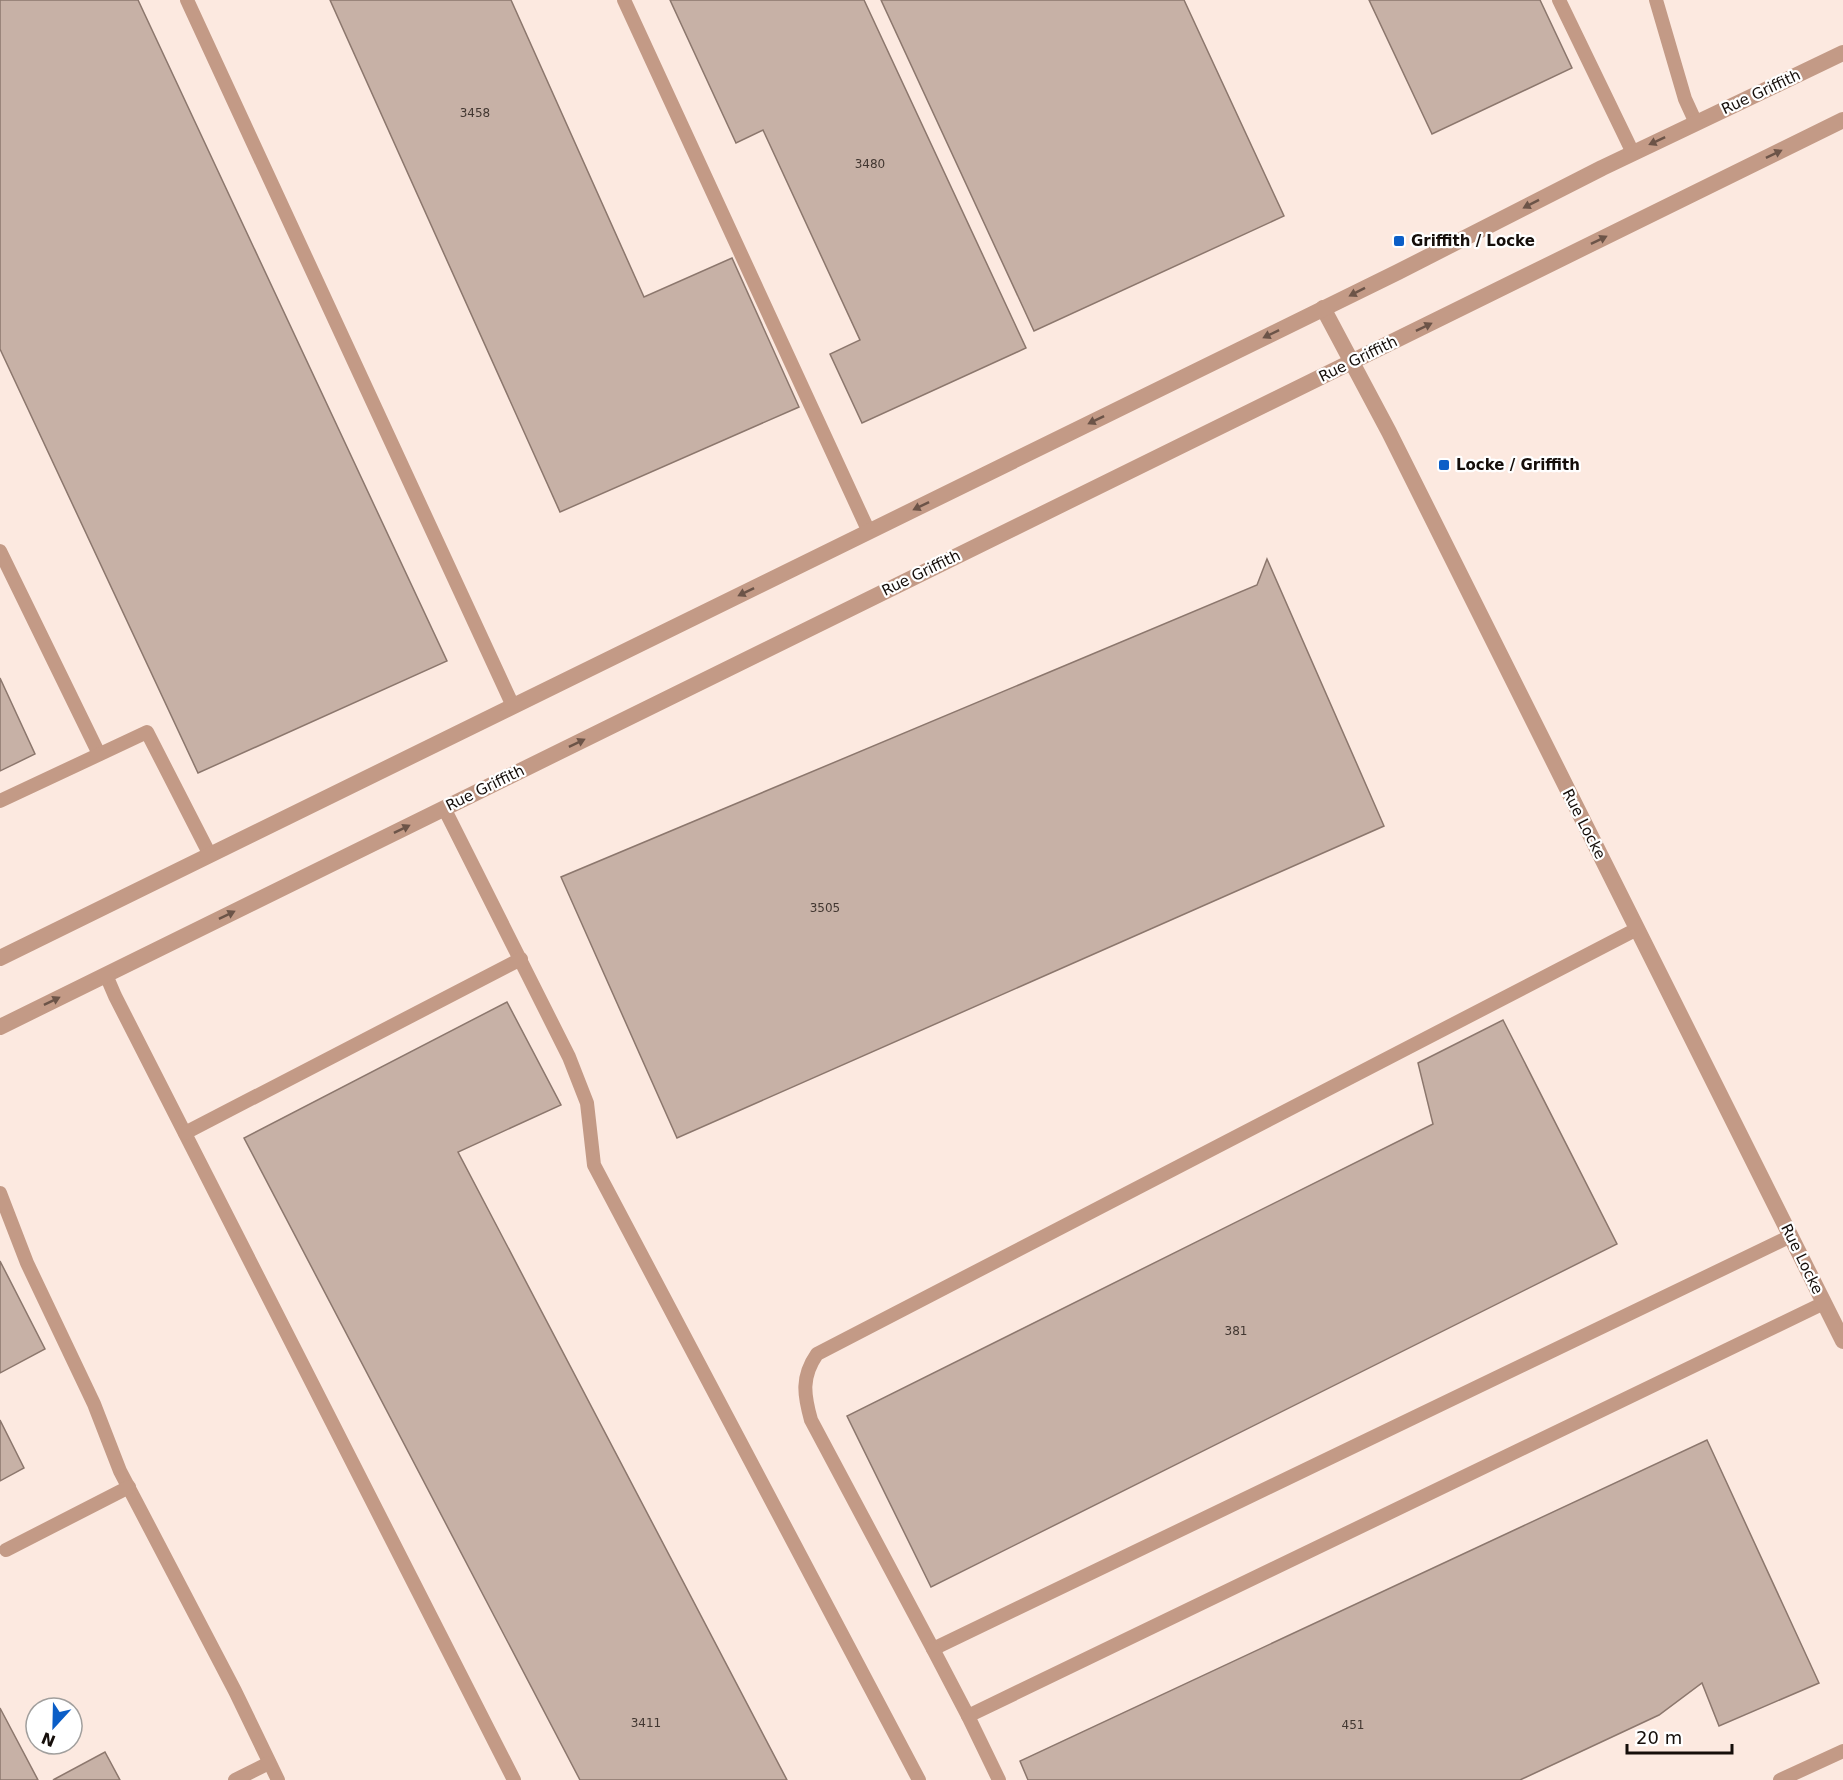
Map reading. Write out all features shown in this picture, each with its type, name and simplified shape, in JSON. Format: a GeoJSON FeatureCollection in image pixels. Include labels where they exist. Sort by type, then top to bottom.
{"type":"FeatureCollection","features":[{"type":"Feature","properties":{"kind":"street","name":"Rue Griffith"},"geometry":{"type":"LineString","coordinates":[[0,958],[869,532],[1633,153],[1843,53]]}},
{"type":"Feature","properties":{"kind":"street","name":"Rue Griffith"},"geometry":{"type":"LineString","coordinates":[[0,1027],[1843,120]]}},
{"type":"Feature","properties":{"kind":"street","name":"Rue Locke"},"geometry":{"type":"LineString","coordinates":[[1323,308],[1353,361],[1843,1341]]}},
{"type":"Feature","properties":{"kind":"lane"},"geometry":{"type":"LineString","coordinates":[[187,0],[513,706]]}},
{"type":"Feature","properties":{"kind":"lane"},"geometry":{"type":"LineString","coordinates":[[624,0],[869,532]]}},
{"type":"Feature","properties":{"kind":"lane"},"geometry":{"type":"LineString","coordinates":[[1559,0],[1633,153]]}},
{"type":"Feature","properties":{"kind":"lane"},"geometry":{"type":"LineString","coordinates":[[1656,0],[1685,99],[1696,123]]}},
{"type":"Feature","properties":{"kind":"lane"},"geometry":{"type":"LineString","coordinates":[[0,551],[99,754]]}},
{"type":"Feature","properties":{"kind":"lane"},"geometry":{"type":"LineString","coordinates":[[0,801],[147,732],[210,855]]}},
{"type":"Feature","properties":{"kind":"lane"},"geometry":{"type":"LineString","coordinates":[[444,808],[569,1057],[587,1103],[594,1164],[919,1780]]}},
{"type":"Feature","properties":{"kind":"lane"},"geometry":{"type":"LineString","coordinates":[[999,1780],[968,1716],[811,1420],[806,1385],[808,1367],[817,1354],[1636,929]]}},
{"type":"Feature","properties":{"kind":"lane"},"geometry":{"type":"LineString","coordinates":[[185,1133],[521,959]]}},
{"type":"Feature","properties":{"kind":"lane"},"geometry":{"type":"LineString","coordinates":[[106,975],[514,1780]]}},
{"type":"Feature","properties":{"kind":"lane"},"geometry":{"type":"LineString","coordinates":[[0,1193],[27,1263],[94,1404],[120,1471],[235,1691],[278,1780]]}},
{"type":"Feature","properties":{"kind":"lane"},"geometry":{"type":"LineString","coordinates":[[933,1649],[1791,1236]]}},
{"type":"Feature","properties":{"kind":"lane"},"geometry":{"type":"LineString","coordinates":[[968,1716],[1824,1303]]}},
{"type":"Feature","properties":{"kind":"lane"},"geometry":{"type":"LineString","coordinates":[[6,1550],[129,1487]]}},
{"type":"Feature","properties":{"kind":"lane"},"geometry":{"type":"LineString","coordinates":[[1780,1780],[1843,1751]]}},
{"type":"Feature","properties":{"kind":"lane"},"geometry":{"type":"LineString","coordinates":[[235,1780],[269,1763]]}},
{"type":"Feature","properties":{"kind":"shaded area"},"geometry":{"type":"Polygon","coordinates":[[[0,0],[1843,0],[1843,1780],[0,1780],[0,0]]]}},
{"type":"Feature","properties":{"kind":"building"},"geometry":{"type":"Polygon","coordinates":[[[0,0],[138,0],[447,661],[198,773],[0,349],[0,0]]]}},
{"type":"Feature","properties":{"kind":"building"},"geometry":{"type":"Polygon","coordinates":[[[330,0],[511,0],[644,297],[732,258],[799,407],[560,512],[330,0]]]}},
{"type":"Feature","properties":{"kind":"building"},"geometry":{"type":"Polygon","coordinates":[[[670,0],[864,0],[1026,348],[862,423],[830,354],[860,340],[763,130],[736,143],[670,0]]]}},
{"type":"Feature","properties":{"kind":"building"},"geometry":{"type":"Polygon","coordinates":[[[881,0],[1184,0],[1284,216],[1034,331],[881,0]]]}},
{"type":"Feature","properties":{"kind":"building"},"geometry":{"type":"Polygon","coordinates":[[[1369,0],[1540,0],[1572,68],[1432,134],[1369,0]]]}},
{"type":"Feature","properties":{"kind":"building"},"geometry":{"type":"Polygon","coordinates":[[[1267,559],[1384,826],[677,1138],[561,877],[1257,585],[1267,559]]]}},
{"type":"Feature","properties":{"kind":"building"},"geometry":{"type":"Polygon","coordinates":[[[0,678],[35,754],[0,771],[0,678]]]}},
{"type":"Feature","properties":{"kind":"building"},"geometry":{"type":"Polygon","coordinates":[[[507,1002],[561,1105],[458,1152],[787,1780],[580,1780],[244,1138],[507,1002]]]}},
{"type":"Feature","properties":{"kind":"building"},"geometry":{"type":"Polygon","coordinates":[[[1503,1020],[1617,1244],[931,1587],[847,1416],[1433,1124],[1418,1063],[1503,1020]]]}},
{"type":"Feature","properties":{"kind":"building"},"geometry":{"type":"Polygon","coordinates":[[[0,1261],[45,1349],[0,1373],[0,1261]]]}},
{"type":"Feature","properties":{"kind":"building"},"geometry":{"type":"Polygon","coordinates":[[[0,1420],[24,1468],[0,1481],[0,1420]]]}},
{"type":"Feature","properties":{"kind":"building"},"geometry":{"type":"Polygon","coordinates":[[[1707,1440],[1819,1683],[1719,1726],[1702,1683],[1659,1715],[1520,1780],[1028,1780],[1020,1761],[1707,1440]]]}},
{"type":"Feature","properties":{"kind":"building"},"geometry":{"type":"Polygon","coordinates":[[[0,1708],[38,1780],[0,1780],[0,1708]]]}},
{"type":"Feature","properties":{"kind":"building"},"geometry":{"type":"Polygon","coordinates":[[[105,1752],[120,1780],[53,1780],[105,1752]]]}},
{"type":"Feature","properties":{"kind":"place","name":"Griffith / Locke"},"geometry":{"type":"Point","coordinates":[1399,241]}},
{"type":"Feature","properties":{"kind":"place","name":"Locke / Griffith"},"geometry":{"type":"Point","coordinates":[1444,465]}}]}
